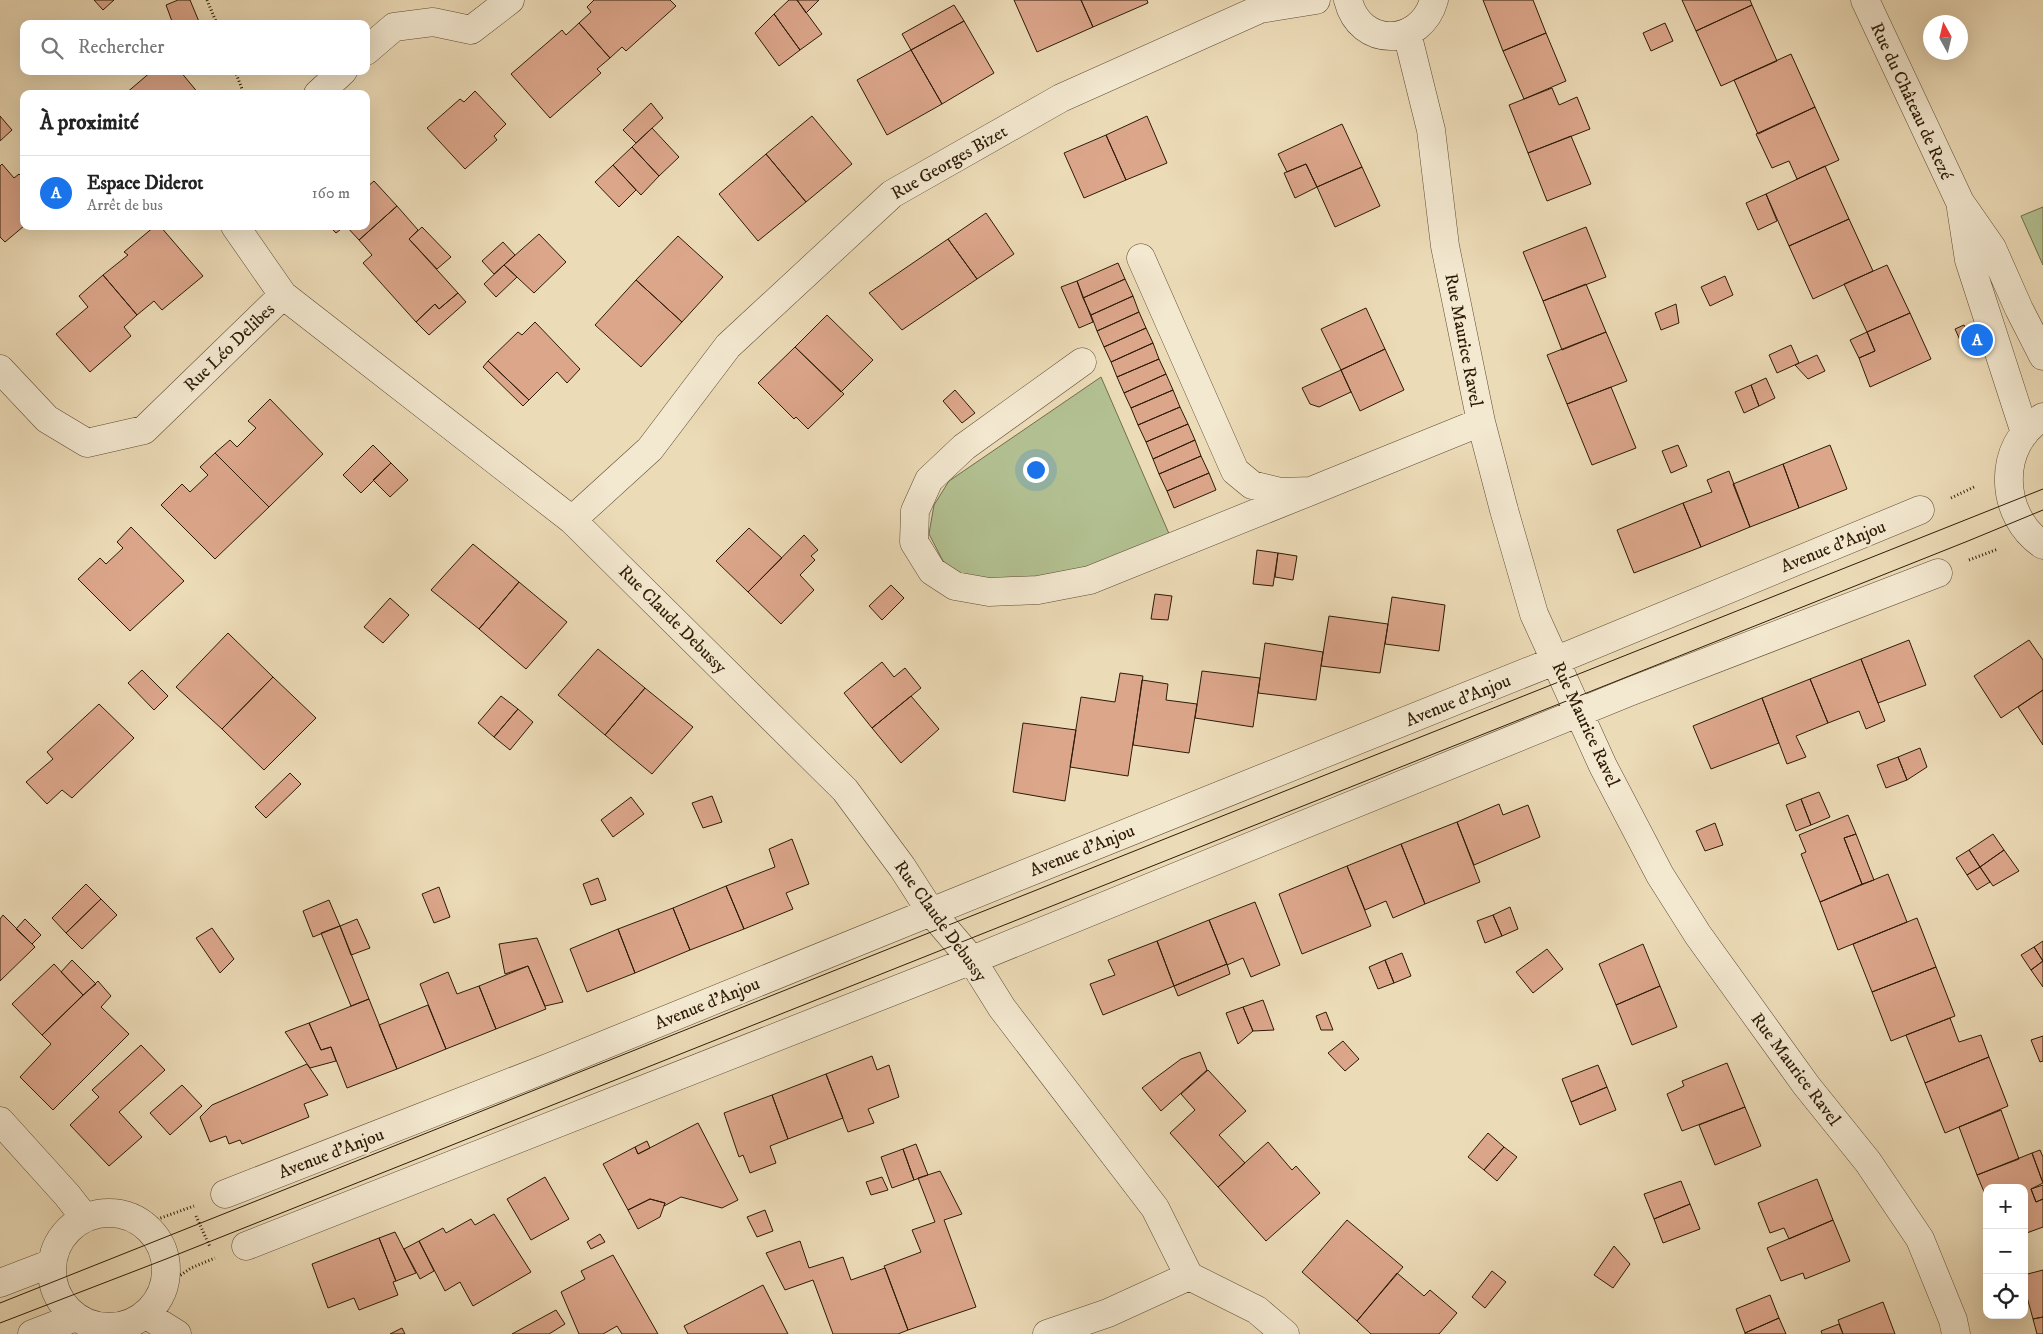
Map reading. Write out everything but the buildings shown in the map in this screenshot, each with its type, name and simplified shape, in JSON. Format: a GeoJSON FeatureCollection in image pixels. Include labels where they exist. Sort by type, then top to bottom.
{"type":"FeatureCollection","features":[{"type":"Feature","properties":{"kind":"street"},"geometry":{"type":"LineString","coordinates":[[370,48],[394,27],[433,22],[472,30],[510,0]]}},
{"type":"Feature","properties":{"kind":"street","name":"Rue Georges Bizet"},"geometry":{"type":"LineString","coordinates":[[572,520],[650,449],[728,346],[892,194],[1060,98],[1260,9],[1316,0]]}},
{"type":"Feature","properties":{"kind":"street"},"geometry":{"type":"LineString","coordinates":[[1348,0],[1350,9],[1357,20],[1368,30],[1380,35],[1394,36],[1407,33],[1421,24],[1431,12],[1434,0]]}},
{"type":"Feature","properties":{"kind":"street","name":"Rue du Château de Rezé"},"geometry":{"type":"LineString","coordinates":[[1865,0],[1960,202],[1992,248],[2043,356]]}},
{"type":"Feature","properties":{"kind":"street","name":"Rue Maurice Ravel"},"geometry":{"type":"LineString","coordinates":[[1407,33],[1431,130],[1445,246],[1481,422],[1534,614],[1603,766],[1660,875],[1698,935],[1806,1085],[1868,1162],[1920,1239],[1953,1320],[1956,1334]]}},
{"type":"Feature","properties":{"kind":"street"},"geometry":{"type":"LineString","coordinates":[[322,90],[339,75]]}},
{"type":"Feature","properties":{"kind":"street","name":"Rue du Château de Rezé"},"geometry":{"type":"LineString","coordinates":[[1960,202],[1969,260],[2034,425]]}},
{"type":"Feature","properties":{"kind":"street"},"geometry":{"type":"LineString","coordinates":[[238,230],[283,294]]}},
{"type":"Feature","properties":{"kind":"street"},"geometry":{"type":"LineString","coordinates":[[1142,258],[1235,471],[1252,485],[1281,492],[1311,491]]}},
{"type":"Feature","properties":{"kind":"street","name":"Rue Léo Delibes"},"geometry":{"type":"LineString","coordinates":[[0,369],[47,419],[87,443],[144,430],[283,294],[572,520]]}},
{"type":"Feature","properties":{"kind":"street"},"geometry":{"type":"LineString","coordinates":[[1082,362],[964,447],[928,480],[915,511],[914,542],[932,571],[955,586],[989,592],[1038,590],[1090,580],[1481,422]]}},
{"type":"Feature","properties":{"kind":"street"},"geometry":{"type":"LineString","coordinates":[[2034,425],[2017,446],[2011,460],[2009,488],[2011,502],[2019,520],[2040,543]]}},
{"type":"Feature","properties":{"kind":"street","name":"Avenue d'Anjou"},"geometry":{"type":"LineString","coordinates":[[225,1194],[550,1067],[1556,660],[1920,510]]}},
{"type":"Feature","properties":{"kind":"street","name":"Rue Claude Debussy"},"geometry":{"type":"LineString","coordinates":[[572,520],[845,790],[902,867],[931,912],[972,960],[1002,1008],[1155,1208],[1189,1276]]}},
{"type":"Feature","properties":{"kind":"street"},"geometry":{"type":"LineString","coordinates":[[246,1246],[972,960],[1579,712],[1938,573]]}},
{"type":"Feature","properties":{"kind":"street"},"geometry":{"type":"LineString","coordinates":[[0,1121],[86,1218]]}},
{"type":"Feature","properties":{"kind":"street"},"geometry":{"type":"LineString","coordinates":[[112,1212],[133,1217],[144,1224],[153,1232],[163,1249],[167,1270],[165,1285],[158,1300],[146,1314],[134,1322],[112,1327],[92,1324],[76,1317],[68,1310],[56,1292],[52,1275],[52,1263],[62,1237],[70,1228],[86,1218],[97,1214],[112,1212]]}},
{"type":"Feature","properties":{"kind":"street"},"geometry":{"type":"LineString","coordinates":[[0,1282],[52,1263]]}},
{"type":"Feature","properties":{"kind":"street"},"geometry":{"type":"LineString","coordinates":[[1047,1334],[1108,1313],[1189,1276],[1257,1310],[1285,1334]]}},
{"type":"Feature","properties":{"kind":"street"},"geometry":{"type":"LineString","coordinates":[[146,1314],[177,1334]]}},
{"type":"Feature","properties":{"kind":"street"},"geometry":{"type":"LineString","coordinates":[[32,1334],[76,1317]]}},
{"type":"Feature","properties":{"kind":"path"},"geometry":{"type":"LineString","coordinates":[[207,0],[215,20]]}},
{"type":"Feature","properties":{"kind":"path"},"geometry":{"type":"LineString","coordinates":[[237,75],[242,90]]}},
{"type":"Feature","properties":{"kind":"path"},"geometry":{"type":"LineString","coordinates":[[1920,510],[1989,480],[2011,460]]}},
{"type":"Feature","properties":{"kind":"path"},"geometry":{"type":"LineString","coordinates":[[1938,573],[1996,550],[2040,543]]}},
{"type":"Feature","properties":{"kind":"path"},"geometry":{"type":"LineString","coordinates":[[144,1224],[225,1194]]}},
{"type":"Feature","properties":{"kind":"path"},"geometry":{"type":"LineString","coordinates":[[192,1206],[215,1258]]}},
{"type":"Feature","properties":{"kind":"path"},"geometry":{"type":"LineString","coordinates":[[165,1285],[191,1268],[246,1246]]}},
{"type":"Feature","properties":{"kind":"green space"},"geometry":{"type":"Polygon","coordinates":[[[2043,207],[2043,265],[2021,216],[2043,207]]]}},
{"type":"Feature","properties":{"kind":"green space"},"geometry":{"type":"Polygon","coordinates":[[[1101,377],[1170,536],[1079,571],[1031,580],[987,580],[958,574],[943,561],[929,534],[934,505],[949,481],[1101,377]]]}},
{"type":"Feature","properties":{"kind":"tram line"},"geometry":{"type":"LineString","coordinates":[[0,1303],[2043,489]]}},
{"type":"Feature","properties":{"kind":"tram line"},"geometry":{"type":"LineString","coordinates":[[0,1323],[166,1259],[2043,510]]}},
{"type":"Feature","properties":{"kind":"place","name":"Espace Diderot"},"geometry":{"type":"Point","coordinates":[1977,340]}}]}
